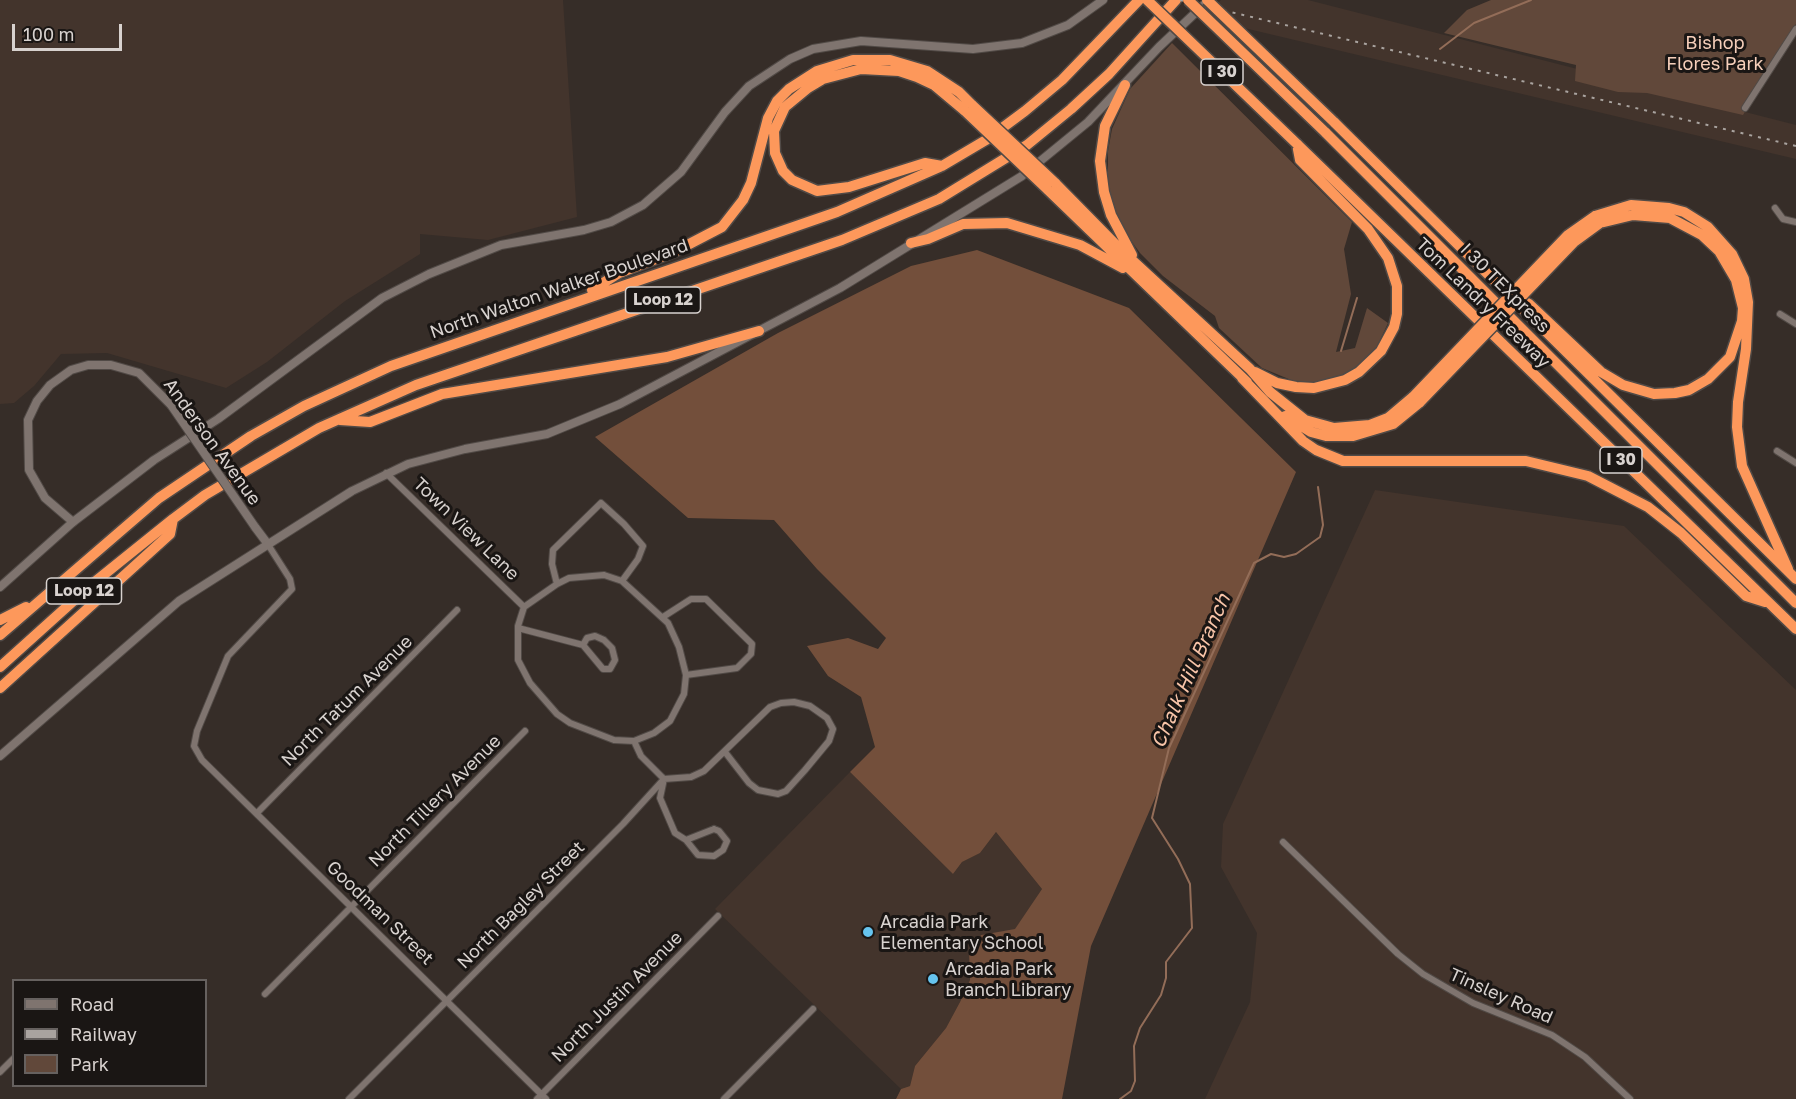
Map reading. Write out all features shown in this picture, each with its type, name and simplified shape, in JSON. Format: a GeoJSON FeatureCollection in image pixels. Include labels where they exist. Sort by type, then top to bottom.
{"type":"FeatureCollection","features":[{"type":"Feature","properties":{"kind":"highway","name":"North Walton Walker Boulevard"},"geometry":{"type":"LineString","coordinates":[[0,635],[122,527],[167,492],[251,436],[304,406],[391,366],[837,212],[942,166],[986,140],[1062,80],[1139,0]]}},
{"type":"Feature","properties":{"kind":"highway","name":"I 30"},"geometry":{"type":"LineString","coordinates":[[1147,0],[1297,144],[1303,156]]}},
{"type":"Feature","properties":{"kind":"highway","name":"Loop 12"},"geometry":{"type":"LineString","coordinates":[[0,667],[92,585],[172,519],[272,454],[337,420],[416,385],[851,236],[939,200],[1019,151],[1071,109],[1109,74],[1176,0]]}},
{"type":"Feature","properties":{"kind":"highway","name":"I 30 TEXpress"},"geometry":{"type":"LineString","coordinates":[[1188,0],[1325,132],[1796,603]]}},
{"type":"Feature","properties":{"kind":"highway","name":"Tom Landry Freeway"},"geometry":{"type":"LineString","coordinates":[[1208,0],[1793,576]]}},
{"type":"Feature","properties":{"kind":"highway"},"geometry":{"type":"LineString","coordinates":[[574,301],[619,273],[674,252],[722,227],[743,200],[751,183],[768,118],[777,101],[789,89],[817,71],[853,60],[900,62],[943,81],[1138,271],[1303,441],[1316,450],[1343,461],[1527,460],[1588,476],[1648,507],[1681,533],[1746,596],[1768,603]]}},
{"type":"Feature","properties":{"kind":"highway"},"geometry":{"type":"LineString","coordinates":[[942,166],[925,163],[849,187],[817,190],[792,180],[783,171],[775,153],[774,131],[785,107],[808,88],[823,79],[861,69],[899,71],[917,77],[934,85],[969,108]]}},
{"type":"Feature","properties":{"kind":"highway"},"geometry":{"type":"LineString","coordinates":[[1125,85],[1106,126],[1100,153],[1101,174],[1104,192],[1118,233],[1138,271]]}},
{"type":"Feature","properties":{"kind":"highway"},"geometry":{"type":"LineString","coordinates":[[1250,369],[1277,382],[1296,387],[1329,385],[1359,372],[1371,363],[1388,340],[1394,327],[1398,301],[1394,272],[1388,258],[1368,229],[1303,156]]}},
{"type":"Feature","properties":{"kind":"highway","name":"Tom Landry Freeway"},"geometry":{"type":"LineString","coordinates":[[1303,156],[1796,629]]}},
{"type":"Feature","properties":{"kind":"highway"},"geometry":{"type":"LineString","coordinates":[[1242,378],[1293,422],[1326,436],[1353,436],[1381,429],[1403,418],[1417,399],[1597,220],[1631,204],[1676,210],[1708,227],[1732,254],[1744,279],[1749,302],[1746,349],[1738,402],[1738,442],[1742,466],[1793,576]]}},
{"type":"Feature","properties":{"kind":"highway"},"geometry":{"type":"LineString","coordinates":[[1504,291],[1529,304],[1602,372],[1634,390],[1654,394],[1675,393],[1689,390],[1708,379],[1730,357],[1742,321],[1743,308],[1736,280],[1719,251],[1702,234],[1670,218],[1633,215],[1597,220]]}},
{"type":"Feature","properties":{"kind":"highway"},"geometry":{"type":"LineString","coordinates":[[911,243],[928,239],[963,224],[1007,223],[1080,245],[1138,271],[1250,369],[1270,392],[1312,423],[1334,428],[1359,427],[1378,422],[1417,399]]}},
{"type":"Feature","properties":{"kind":"highway"},"geometry":{"type":"LineString","coordinates":[[337,420],[370,422],[442,393],[667,357],[759,331]]}},
{"type":"Feature","properties":{"kind":"highway"},"geometry":{"type":"LineString","coordinates":[[0,688],[170,534],[172,519]]}},
{"type":"Feature","properties":{"kind":"highway"},"geometry":{"type":"LineString","coordinates":[[0,620],[40,600]]}},
{"type":"Feature","properties":{"kind":"main road"},"geometry":{"type":"LineString","coordinates":[[0,587],[73,522],[154,460],[218,419],[382,298],[429,274],[501,245],[584,230],[611,222],[643,205],[681,172],[725,112],[749,86],[790,59],[813,49],[861,41],[973,49],[1022,43],[1068,25],[1103,0]]}},
{"type":"Feature","properties":{"kind":"main road"},"geometry":{"type":"LineString","coordinates":[[0,756],[173,606],[267,543],[386,473],[433,457],[547,434],[586,420],[840,288],[1043,162],[1088,122],[1159,47],[1208,0]]}},
{"type":"Feature","properties":{"kind":"street"},"geometry":{"type":"LineString","coordinates":[[1745,108],[1796,28]]}},
{"type":"Feature","properties":{"kind":"street"},"geometry":{"type":"LineString","coordinates":[[1775,208],[1783,219],[1796,222]]}},
{"type":"Feature","properties":{"kind":"street"},"geometry":{"type":"LineString","coordinates":[[1780,314],[1796,324]]}},
{"type":"Feature","properties":{"kind":"street","name":"Anderson Avenue"},"geometry":{"type":"LineString","coordinates":[[73,522],[45,498],[29,470],[28,420],[37,400],[50,385],[71,370],[88,365],[111,365],[139,373],[171,405],[290,579],[292,589],[228,656],[197,731],[194,746]]}},
{"type":"Feature","properties":{"kind":"street"},"geometry":{"type":"LineString","coordinates":[[1777,452],[1796,463]]}},
{"type":"Feature","properties":{"kind":"street","name":"Town View Lane"},"geometry":{"type":"LineString","coordinates":[[386,473],[524,607]]}},
{"type":"Feature","properties":{"kind":"street"},"geometry":{"type":"LineString","coordinates":[[557,584],[552,564],[553,550],[601,503],[643,546],[638,559],[622,581]]}},
{"type":"Feature","properties":{"kind":"street"},"geometry":{"type":"LineString","coordinates":[[604,575],[622,581],[663,617],[675,635],[686,675],[684,694],[670,721],[654,733],[634,741],[614,740],[583,730],[557,714],[523,672],[518,660],[518,628],[524,607],[557,584],[577,576],[604,575]]}},
{"type":"Feature","properties":{"kind":"street"},"geometry":{"type":"LineString","coordinates":[[663,617],[692,599],[706,599],[752,644],[751,654],[737,668],[686,675]]}},
{"type":"Feature","properties":{"kind":"street","name":"North Tatum Avenue"},"geometry":{"type":"LineString","coordinates":[[257,813],[457,610]]}},
{"type":"Feature","properties":{"kind":"street"},"geometry":{"type":"LineString","coordinates":[[518,628],[583,645],[603,669],[610,669],[615,660],[612,648],[604,640],[595,636],[586,638],[583,645]]}},
{"type":"Feature","properties":{"kind":"street"},"geometry":{"type":"LineString","coordinates":[[664,779],[698,774],[725,752],[770,707],[781,703],[794,702],[810,705],[827,718],[833,729],[829,741],[806,770],[786,791],[778,794],[758,790],[749,783],[740,775],[725,752]]}},
{"type":"Feature","properties":{"kind":"street","name":"North Tillery Avenue"},"geometry":{"type":"LineString","coordinates":[[265,994],[525,731]]}},
{"type":"Feature","properties":{"kind":"street"},"geometry":{"type":"LineString","coordinates":[[634,741],[641,756],[664,779]]}},
{"type":"Feature","properties":{"kind":"street","name":"Goodman Street"},"geometry":{"type":"LineString","coordinates":[[194,746],[202,760],[447,1000],[542,1098]]}},
{"type":"Feature","properties":{"kind":"street"},"geometry":{"type":"LineString","coordinates":[[664,779],[660,798],[675,833],[686,840],[698,855],[708,858],[719,854],[727,841],[719,831],[714,830],[686,840]]}},
{"type":"Feature","properties":{"kind":"street","name":"North Bagley Street"},"geometry":{"type":"LineString","coordinates":[[349,1099],[623,824],[664,779]]}},
{"type":"Feature","properties":{"kind":"street","name":"Tinsley Road"},"geometry":{"type":"LineString","coordinates":[[1283,842],[1398,954],[1423,974],[1473,1003],[1527,1023],[1561,1041],[1591,1062],[1630,1099]]}},
{"type":"Feature","properties":{"kind":"street","name":"North Justin Avenue"},"geometry":{"type":"LineString","coordinates":[[542,1098],[718,916]]}},
{"type":"Feature","properties":{"kind":"street"},"geometry":{"type":"LineString","coordinates":[[724,1099],[813,1009]]}},
{"type":"Feature","properties":{"kind":"street"},"geometry":{"type":"LineString","coordinates":[[0,1072],[12,1060]]}},
{"type":"Feature","properties":{"kind":"shaded area"},"geometry":{"type":"Polygon","coordinates":[[[0,0],[563,0],[577,217],[488,240],[420,234],[420,254],[345,301],[267,362],[226,388],[107,353],[61,354],[34,386],[14,403],[0,404],[0,0]]]}},
{"type":"Feature","properties":{"kind":"shaded area"},"geometry":{"type":"Polygon","coordinates":[[[1221,0],[1308,0],[1796,125],[1796,159],[1202,18],[1221,0]]]}},
{"type":"Feature","properties":{"kind":"shaded area"},"geometry":{"type":"Polygon","coordinates":[[[977,250],[1129,308],[1296,472],[1091,946],[1062,1099],[896,1099],[901,1089],[910,1086],[915,1066],[946,1028],[960,1002],[970,980],[969,952],[981,935],[1015,929],[1042,889],[996,832],[980,853],[962,862],[953,874],[850,772],[875,747],[861,697],[828,676],[807,646],[848,638],[878,649],[886,638],[817,569],[774,520],[688,518],[595,437],[778,333],[911,266],[977,250]]]}},
{"type":"Feature","properties":{"kind":"shaded area"},"geometry":{"type":"Polygon","coordinates":[[[1375,490],[1624,526],[1796,690],[1796,1099],[1205,1099],[1250,1002],[1257,933],[1221,867],[1223,824],[1375,490]]]}},
{"type":"Feature","properties":{"kind":"shaded area","name":"Arcadia Park Elementary School"},"geometry":{"type":"Polygon","coordinates":[[[850,772],[953,874],[962,862],[980,853],[996,832],[1042,889],[1015,930],[981,935],[969,952],[970,980],[960,1002],[946,1028],[915,1066],[910,1086],[901,1089],[715,909],[850,772]]]}},
{"type":"Feature","properties":{"kind":"green space","name":"Bishop Flores Park"},"geometry":{"type":"Polygon","coordinates":[[[1491,0],[1796,0],[1796,24],[1743,115],[1647,93],[1618,92],[1575,81],[1576,65],[1444,33],[1467,10],[1491,0]]]}},
{"type":"Feature","properties":{"kind":"green space"},"geometry":{"type":"Polygon","coordinates":[[[1172,43],[1352,222],[1344,249],[1351,294],[1336,352],[1355,348],[1367,308],[1388,323],[1375,351],[1361,365],[1343,376],[1311,383],[1296,382],[1262,368],[1219,328],[1215,316],[1163,276],[1140,253],[1127,235],[1113,206],[1108,184],[1108,151],[1112,129],[1130,89],[1172,43]]]}},
{"type":"Feature","properties":{"kind":"waterway","name":"Chalk Hill Branch"},"geometry":{"type":"LineString","coordinates":[[1440,49],[1474,23],[1531,0]]}},
{"type":"Feature","properties":{"kind":"waterway","name":"Chalk Hill Branch"},"geometry":{"type":"LineString","coordinates":[[1341,351],[1357,298]]}},
{"type":"Feature","properties":{"kind":"waterway","name":"Chalk Hill Branch"},"geometry":{"type":"LineString","coordinates":[[1120,1099],[1131,1091],[1135,1081],[1134,1046],[1140,1028],[1161,995],[1166,978],[1166,962],[1192,928],[1190,884],[1178,859],[1152,818],[1169,748],[1254,563],[1271,554],[1284,557],[1296,554],[1320,537],[1323,525],[1318,487]]}},
{"type":"Feature","properties":{"kind":"railway"},"geometry":{"type":"LineString","coordinates":[[1180,0],[1796,146]]}},
{"type":"Feature","properties":{"kind":"place","name":"Arcadia Park Elementary School"},"geometry":{"type":"Point","coordinates":[868,932]}},
{"type":"Feature","properties":{"kind":"place","name":"Arcadia Park Branch Library"},"geometry":{"type":"Point","coordinates":[933,979]}}]}
